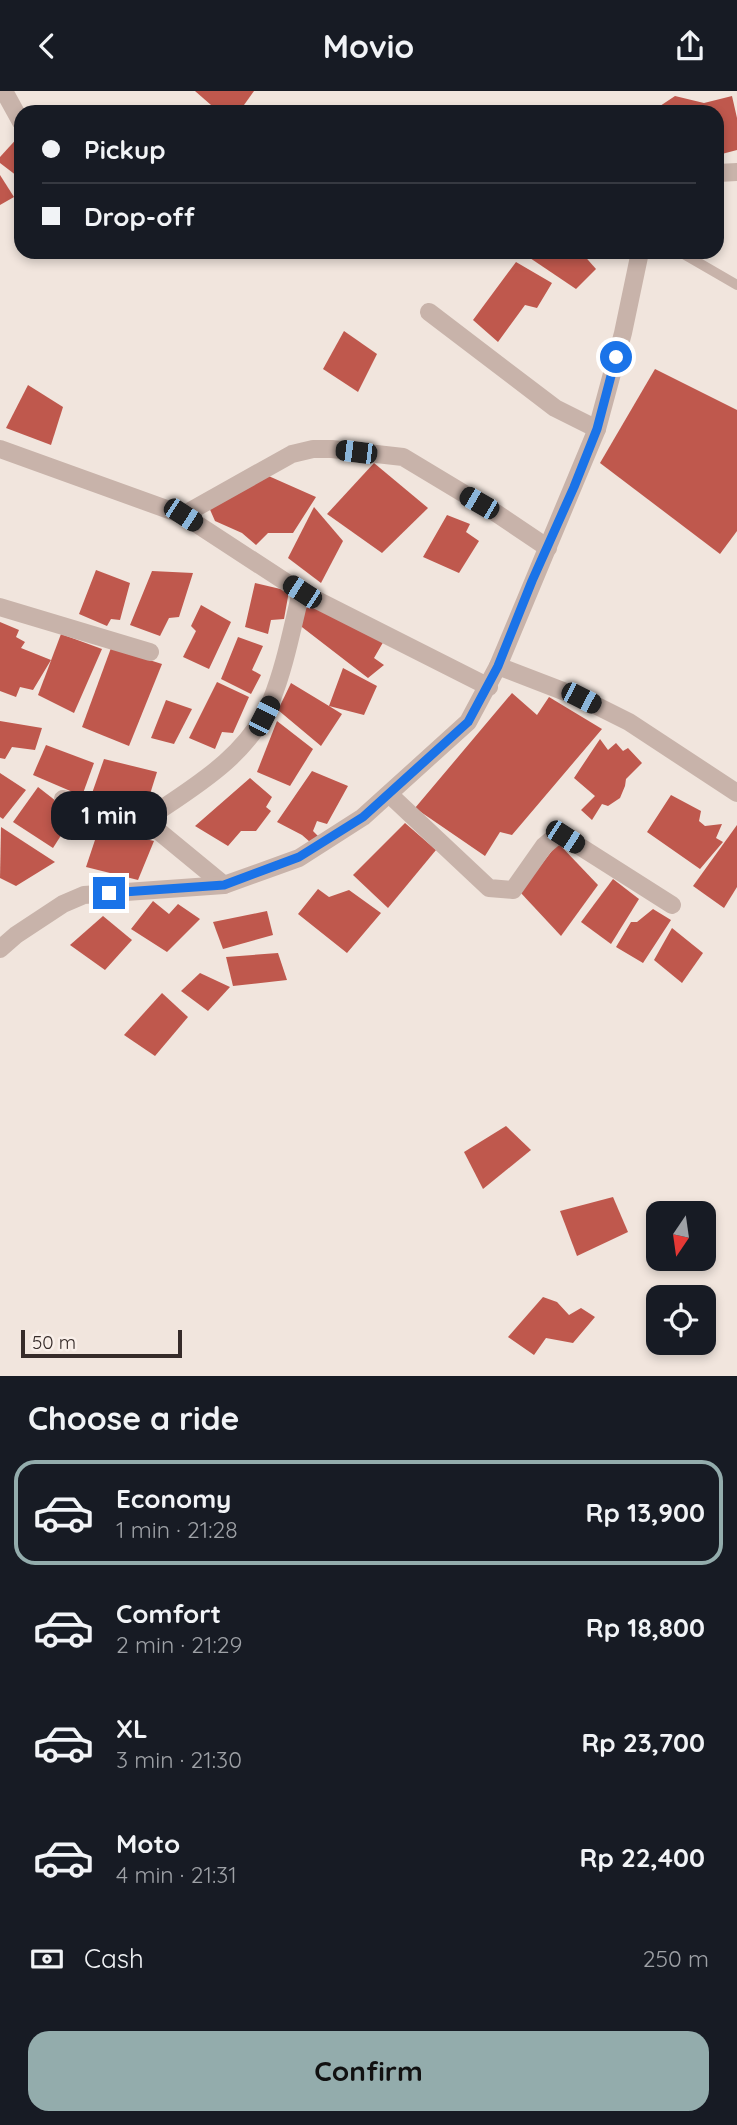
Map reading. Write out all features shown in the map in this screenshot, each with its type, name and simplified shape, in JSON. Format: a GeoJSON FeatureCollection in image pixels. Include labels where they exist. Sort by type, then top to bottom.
{"type":"FeatureCollection","features":[{"type":"Feature","properties":{"kind":"street"},"geometry":{"type":"LineString","coordinates":[[4,91],[14,109]]}},
{"type":"Feature","properties":{"kind":"street"},"geometry":{"type":"LineString","coordinates":[[0,949],[63,904],[84,895],[224,885],[299,857],[363,817],[468,722],[489,687],[597,429],[623,333],[639,259]]}},
{"type":"Feature","properties":{"kind":"street"},"geometry":{"type":"LineString","coordinates":[[429,312],[555,408],[597,429]]}},
{"type":"Feature","properties":{"kind":"street"},"geometry":{"type":"LineString","coordinates":[[0,449],[183,515],[302,592],[489,687]]}},
{"type":"Feature","properties":{"kind":"street"},"geometry":{"type":"LineString","coordinates":[[183,515],[292,454],[313,449],[332,449],[403,457],[548,548]]}},
{"type":"Feature","properties":{"kind":"street"},"geometry":{"type":"LineString","coordinates":[[145,820],[206,780],[256,729],[277,684],[302,592]]}},
{"type":"Feature","properties":{"kind":"street"},"geometry":{"type":"LineString","coordinates":[[0,607],[150,652]]}},
{"type":"Feature","properties":{"kind":"street"},"geometry":{"type":"LineString","coordinates":[[498,666],[581,698],[629,722],[737,793]]}},
{"type":"Feature","properties":{"kind":"street"},"geometry":{"type":"LineString","coordinates":[[390,795],[489,888],[513,890],[544,846],[556,836],[565,837],[671,905]]}},
{"type":"Feature","properties":{"kind":"street"},"geometry":{"type":"LineString","coordinates":[[63,799],[145,820],[224,885]]}},
{"type":"Feature","properties":{"kind":"lane"},"geometry":{"type":"LineString","coordinates":[[692,259],[737,285]]}},
{"type":"Feature","properties":{"kind":"building"},"geometry":{"type":"Polygon","coordinates":[[[195,91],[254,91],[244,105],[211,105],[195,91]]]}},
{"type":"Feature","properties":{"kind":"building"},"geometry":{"type":"Polygon","coordinates":[[[675,96],[704,103],[732,96],[737,118],[737,150],[724,153],[724,105],[662,105],[675,96]]]}},
{"type":"Feature","properties":{"kind":"building"},"geometry":{"type":"Polygon","coordinates":[[[14,142],[14,174],[0,163],[0,157],[14,142]]]}},
{"type":"Feature","properties":{"kind":"building"},"geometry":{"type":"Polygon","coordinates":[[[0,175],[14,197],[0,205],[0,175]]]}},
{"type":"Feature","properties":{"kind":"building"},"geometry":{"type":"Polygon","coordinates":[[[531,259],[587,259],[596,269],[576,289],[531,259]]]}},
{"type":"Feature","properties":{"kind":"building"},"geometry":{"type":"Polygon","coordinates":[[[516,262],[552,283],[537,308],[525,305],[498,342],[473,320],[516,262]]]}},
{"type":"Feature","properties":{"kind":"building"},"geometry":{"type":"Polygon","coordinates":[[[344,331],[377,354],[358,392],[323,369],[344,331]]]}},
{"type":"Feature","properties":{"kind":"building"},"geometry":{"type":"Polygon","coordinates":[[[655,369],[737,410],[737,531],[720,554],[600,463],[655,369]]]}},
{"type":"Feature","properties":{"kind":"building"},"geometry":{"type":"Polygon","coordinates":[[[28,385],[63,407],[51,445],[6,428],[28,385]]]}},
{"type":"Feature","properties":{"kind":"building"},"geometry":{"type":"Polygon","coordinates":[[[374,463],[428,508],[382,553],[327,514],[374,463]]]}},
{"type":"Feature","properties":{"kind":"building"},"geometry":{"type":"Polygon","coordinates":[[[264,474],[316,497],[293,533],[268,533],[256,545],[242,533],[215,521],[208,505],[264,474]]]}},
{"type":"Feature","properties":{"kind":"building"},"geometry":{"type":"Polygon","coordinates":[[[314,507],[343,541],[321,583],[288,558],[314,507]]]}},
{"type":"Feature","properties":{"kind":"building"},"geometry":{"type":"Polygon","coordinates":[[[447,515],[470,524],[466,532],[479,541],[459,573],[423,557],[447,515]]]}},
{"type":"Feature","properties":{"kind":"building"},"geometry":{"type":"Polygon","coordinates":[[[96,570],[130,583],[120,620],[111,619],[107,626],[79,614],[96,570]]]}},
{"type":"Feature","properties":{"kind":"building"},"geometry":{"type":"Polygon","coordinates":[[[152,571],[193,573],[179,617],[169,618],[160,636],[130,625],[152,571]]]}},
{"type":"Feature","properties":{"kind":"building"},"geometry":{"type":"Polygon","coordinates":[[[255,583],[289,591],[284,619],[271,620],[268,634],[245,627],[255,583]]]}},
{"type":"Feature","properties":{"kind":"building"},"geometry":{"type":"Polygon","coordinates":[[[310,601],[385,639],[374,658],[384,665],[368,678],[298,624],[310,601]]]}},
{"type":"Feature","properties":{"kind":"building"},"geometry":{"type":"Polygon","coordinates":[[[201,605],[231,622],[209,669],[183,657],[196,631],[191,626],[201,605]]]}},
{"type":"Feature","properties":{"kind":"building"},"geometry":{"type":"Polygon","coordinates":[[[0,622],[19,630],[16,637],[25,642],[21,648],[51,660],[33,690],[20,687],[16,697],[0,691],[0,622]]]}},
{"type":"Feature","properties":{"kind":"building"},"geometry":{"type":"Polygon","coordinates":[[[61,634],[102,649],[74,713],[38,695],[61,634]]]}},
{"type":"Feature","properties":{"kind":"building"},"geometry":{"type":"Polygon","coordinates":[[[238,637],[263,646],[252,670],[261,675],[251,694],[221,679],[238,637]]]}},
{"type":"Feature","properties":{"kind":"building"},"geometry":{"type":"Polygon","coordinates":[[[111,648],[162,664],[129,746],[82,727],[111,648]]]}},
{"type":"Feature","properties":{"kind":"building"},"geometry":{"type":"Polygon","coordinates":[[[343,668],[377,686],[364,715],[329,706],[343,668]]]}},
{"type":"Feature","properties":{"kind":"building"},"geometry":{"type":"Polygon","coordinates":[[[217,682],[249,697],[233,733],[222,732],[215,749],[189,738],[217,682]]]}},
{"type":"Feature","properties":{"kind":"building"},"geometry":{"type":"Polygon","coordinates":[[[291,683],[342,714],[321,746],[278,710],[291,683]]]}},
{"type":"Feature","properties":{"kind":"building"},"geometry":{"type":"Polygon","coordinates":[[[512,693],[537,715],[549,697],[602,729],[512,835],[500,832],[485,856],[415,808],[512,693]]]}},
{"type":"Feature","properties":{"kind":"building"},"geometry":{"type":"Polygon","coordinates":[[[166,700],[192,709],[174,744],[151,738],[166,700]]]}},
{"type":"Feature","properties":{"kind":"building"},"geometry":{"type":"Polygon","coordinates":[[[0,721],[42,728],[35,750],[12,747],[5,759],[0,758],[0,721]]]}},
{"type":"Feature","properties":{"kind":"building"},"geometry":{"type":"Polygon","coordinates":[[[277,721],[313,749],[290,786],[257,772],[277,721]]]}},
{"type":"Feature","properties":{"kind":"building"},"geometry":{"type":"Polygon","coordinates":[[[600,739],[608,750],[616,743],[623,751],[628,748],[642,763],[626,779],[620,798],[608,806],[602,804],[592,820],[581,810],[595,796],[574,778],[600,739]]]}},
{"type":"Feature","properties":{"kind":"building"},"geometry":{"type":"Polygon","coordinates":[[[46,745],[94,763],[82,796],[33,775],[46,745]]]}},
{"type":"Feature","properties":{"kind":"building"},"geometry":{"type":"Polygon","coordinates":[[[104,759],[157,772],[144,813],[90,799],[104,759]]]}},
{"type":"Feature","properties":{"kind":"building"},"geometry":{"type":"Polygon","coordinates":[[[312,771],[348,786],[327,824],[317,821],[313,831],[318,836],[310,842],[277,822],[312,771]]]}},
{"type":"Feature","properties":{"kind":"building"},"geometry":{"type":"Polygon","coordinates":[[[0,773],[26,790],[3,819],[0,817],[0,773]]]}},
{"type":"Feature","properties":{"kind":"building"},"geometry":{"type":"Polygon","coordinates":[[[250,778],[272,797],[266,807],[271,811],[256,831],[241,831],[228,846],[195,826],[250,778]]]}},
{"type":"Feature","properties":{"kind":"building"},"geometry":{"type":"Polygon","coordinates":[[[38,787],[74,815],[53,848],[13,822],[38,787]]]}},
{"type":"Feature","properties":{"kind":"building"},"geometry":{"type":"Polygon","coordinates":[[[671,795],[701,811],[699,821],[705,826],[722,824],[716,838],[723,842],[700,869],[647,832],[671,795]]]}},
{"type":"Feature","properties":{"kind":"building"},"geometry":{"type":"Polygon","coordinates":[[[405,823],[436,850],[388,908],[353,875],[405,823]]]}},
{"type":"Feature","properties":{"kind":"building"},"geometry":{"type":"Polygon","coordinates":[[[737,825],[737,887],[724,908],[693,886],[737,825]]]}},
{"type":"Feature","properties":{"kind":"building"},"geometry":{"type":"Polygon","coordinates":[[[1,827],[55,862],[16,886],[0,878],[1,827]]]}},
{"type":"Feature","properties":{"kind":"building"},"geometry":{"type":"Polygon","coordinates":[[[99,828],[154,841],[138,880],[86,867],[99,828]]]}},
{"type":"Feature","properties":{"kind":"building"},"geometry":{"type":"Polygon","coordinates":[[[558,843],[598,885],[561,936],[520,892],[558,843]]]}},
{"type":"Feature","properties":{"kind":"building"},"geometry":{"type":"Polygon","coordinates":[[[613,879],[639,899],[611,944],[581,922],[613,879]]]}},
{"type":"Feature","properties":{"kind":"building"},"geometry":{"type":"Polygon","coordinates":[[[318,889],[329,897],[349,890],[381,913],[347,953],[298,914],[318,889]]]}},
{"type":"Feature","properties":{"kind":"building"},"geometry":{"type":"Polygon","coordinates":[[[153,901],[169,914],[178,904],[200,919],[167,952],[131,929],[153,901]]]}},
{"type":"Feature","properties":{"kind":"building"},"geometry":{"type":"Polygon","coordinates":[[[653,909],[671,920],[643,963],[616,947],[631,922],[637,922],[653,909]]]}},
{"type":"Feature","properties":{"kind":"building"},"geometry":{"type":"Polygon","coordinates":[[[267,911],[273,935],[223,949],[213,922],[267,911]]]}},
{"type":"Feature","properties":{"kind":"building"},"geometry":{"type":"Polygon","coordinates":[[[103,916],[132,940],[105,970],[70,945],[103,916]]]}},
{"type":"Feature","properties":{"kind":"building"},"geometry":{"type":"Polygon","coordinates":[[[672,928],[703,953],[682,983],[654,960],[672,928]]]}},
{"type":"Feature","properties":{"kind":"building"},"geometry":{"type":"Polygon","coordinates":[[[278,953],[287,980],[233,986],[226,957],[278,953]]]}},
{"type":"Feature","properties":{"kind":"building"},"geometry":{"type":"Polygon","coordinates":[[[200,973],[230,987],[208,1011],[181,991],[200,973]]]}},
{"type":"Feature","properties":{"kind":"building"},"geometry":{"type":"Polygon","coordinates":[[[162,993],[188,1017],[155,1056],[124,1035],[162,993]]]}},
{"type":"Feature","properties":{"kind":"building"},"geometry":{"type":"Polygon","coordinates":[[[506,1126],[531,1150],[483,1189],[464,1152],[506,1126]]]}},
{"type":"Feature","properties":{"kind":"building"},"geometry":{"type":"Polygon","coordinates":[[[613,1197],[628,1232],[577,1256],[560,1211],[613,1197]]]}},
{"type":"Feature","properties":{"kind":"building"},"geometry":{"type":"Polygon","coordinates":[[[543,1297],[557,1302],[569,1315],[581,1308],[595,1317],[573,1343],[546,1338],[534,1355],[508,1337],[543,1297]]]}},
{"type":"Feature","properties":{"kind":"route"},"geometry":{"type":"LineString","coordinates":[[109,893],[224,885],[299,857],[363,817],[468,722],[489,687],[532,581],[565,510],[597,429],[616,357]]}}]}
